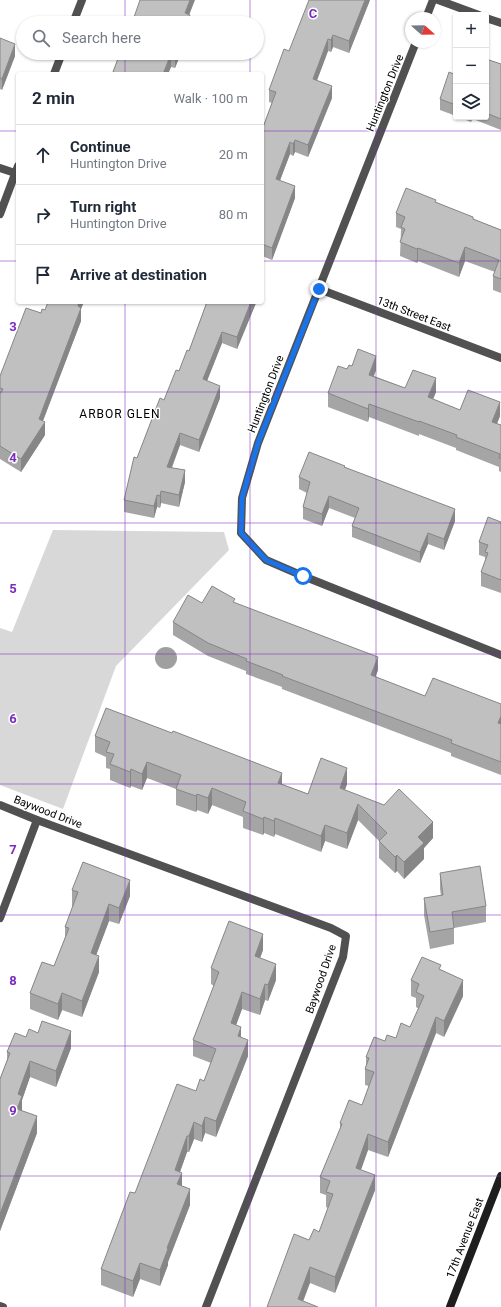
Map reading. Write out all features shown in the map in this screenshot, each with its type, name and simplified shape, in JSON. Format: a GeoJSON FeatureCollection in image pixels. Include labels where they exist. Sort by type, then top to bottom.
{"type":"FeatureCollection","features":[{"type":"Feature","properties":{"kind":"street"},"geometry":{"type":"LineString","coordinates":[[76,16],[82,0]]}},
{"type":"Feature","properties":{"kind":"street"},"geometry":{"type":"LineString","coordinates":[[428,12],[433,0]]}},
{"type":"Feature","properties":{"kind":"street"},"geometry":{"type":"LineString","coordinates":[[438,0],[471,12]]}},
{"type":"Feature","properties":{"kind":"street"},"geometry":{"type":"LineString","coordinates":[[489,19],[501,23]]}},
{"type":"Feature","properties":{"kind":"street","name":"Huntington Drive"},"geometry":{"type":"LineString","coordinates":[[414,48],[258,443],[242,498],[241,533],[266,560],[501,655]]}},
{"type":"Feature","properties":{"kind":"street"},"geometry":{"type":"LineString","coordinates":[[55,72],[59,60]]}},
{"type":"Feature","properties":{"kind":"street"},"geometry":{"type":"LineString","coordinates":[[0,168],[16,170]]}},
{"type":"Feature","properties":{"kind":"street"},"geometry":{"type":"LineString","coordinates":[[0,214],[16,173]]}},
{"type":"Feature","properties":{"kind":"street","name":"13th Street East"},"geometry":{"type":"LineString","coordinates":[[319,289],[501,358]]}},
{"type":"Feature","properties":{"kind":"street","name":"Baywood Drive"},"geometry":{"type":"LineString","coordinates":[[0,805],[331,928],[346,936],[343,957],[206,1307]]}},
{"type":"Feature","properties":{"kind":"street"},"geometry":{"type":"LineString","coordinates":[[0,918],[37,820]]}},
{"type":"Feature","properties":{"kind":"street","name":"17th Avenue East"},"geometry":{"type":"LineString","coordinates":[[450,1307],[501,1176]]}},
{"type":"Feature","properties":{"kind":"shaded area"},"geometry":{"type":"Polygon","coordinates":[[[53,530],[224,532],[229,550],[116,666],[63,809],[0,785],[0,628],[12,632],[53,530]]]}},
{"type":"Feature","properties":{"kind":"shaded area"},"geometry":{"type":"Polygon","coordinates":[[[162,647],[170,647],[177,654],[177,662],[170,669],[162,669],[155,662],[155,654],[162,647]]]}},
{"type":"Feature","properties":{"kind":"building"},"geometry":{"type":"Polygon","coordinates":[[[140,0],[190,0],[185,13],[190,16],[134,16],[140,0]]]}},
{"type":"Feature","properties":{"kind":"building"},"geometry":{"type":"Polygon","coordinates":[[[309,0],[365,0],[349,41],[333,35],[331,40],[328,39],[313,79],[332,86],[308,145],[295,140],[293,144],[290,142],[276,179],[295,186],[272,248],[264,245],[264,125],[276,92],[269,90],[284,49],[289,51],[309,0]]]}},
{"type":"Feature","properties":{"kind":"building"},"geometry":{"type":"Polygon","coordinates":[[[0,38],[15,44],[2,79],[0,78],[0,38]]]}},
{"type":"Feature","properties":{"kind":"building"},"geometry":{"type":"Polygon","coordinates":[[[117,60],[169,60],[164,72],[113,72],[117,60]]]}},
{"type":"Feature","properties":{"kind":"building"},"geometry":{"type":"Polygon","coordinates":[[[489,60],[501,64],[501,119],[489,114],[489,60]]]}},
{"type":"Feature","properties":{"kind":"building"},"geometry":{"type":"Polygon","coordinates":[[[449,72],[453,74],[453,104],[440,99],[449,72]]]}},
{"type":"Feature","properties":{"kind":"building"},"geometry":{"type":"Polygon","coordinates":[[[406,188],[436,200],[435,202],[473,217],[473,219],[501,230],[501,279],[493,276],[499,260],[465,247],[459,263],[400,242],[405,229],[401,227],[405,217],[396,213],[406,188]]]}},
{"type":"Feature","properties":{"kind":"building"},"geometry":{"type":"Polygon","coordinates":[[[47,304],[78,304],[78,306],[81,308],[39,419],[45,422],[21,459],[0,446],[0,394],[3,389],[0,388],[0,376],[26,308],[41,313],[42,309],[45,310],[47,304]]]}},
{"type":"Feature","properties":{"kind":"building"},"geometry":{"type":"Polygon","coordinates":[[[206,304],[250,304],[237,337],[222,332],[203,379],[220,386],[199,440],[180,433],[167,467],[185,470],[179,495],[161,491],[160,496],[157,495],[154,506],[124,500],[134,457],[137,458],[160,398],[164,400],[176,370],[179,371],[187,350],[189,351],[206,304]]]}},
{"type":"Feature","properties":{"kind":"building"},"geometry":{"type":"Polygon","coordinates":[[[358,349],[376,356],[369,375],[405,388],[413,370],[436,378],[428,397],[460,410],[468,390],[500,402],[492,422],[501,425],[501,458],[499,458],[500,454],[456,437],[457,435],[369,404],[368,409],[328,393],[338,366],[347,369],[349,365],[352,366],[358,349]]]}},
{"type":"Feature","properties":{"kind":"building"},"geometry":{"type":"Polygon","coordinates":[[[309,452],[345,466],[344,467],[455,509],[444,539],[428,533],[420,552],[352,526],[359,508],[329,496],[322,514],[303,507],[310,482],[299,477],[309,452]]]}},
{"type":"Feature","properties":{"kind":"building"},"geometry":{"type":"Polygon","coordinates":[[[488,517],[501,522],[501,580],[481,572],[488,553],[485,552],[488,545],[479,542],[488,517]]]}},
{"type":"Feature","properties":{"kind":"building"},"geometry":{"type":"Polygon","coordinates":[[[212,586],[235,599],[233,602],[378,657],[371,675],[425,696],[433,678],[501,704],[501,716],[498,723],[501,724],[501,762],[451,743],[452,740],[246,661],[247,659],[208,643],[173,622],[188,595],[202,603],[212,586]]]}},
{"type":"Feature","properties":{"kind":"building"},"geometry":{"type":"Polygon","coordinates":[[[106,708],[172,733],[173,731],[282,773],[278,783],[308,794],[321,758],[347,768],[340,788],[384,805],[399,789],[433,822],[418,837],[424,843],[404,862],[397,855],[395,857],[379,841],[387,833],[358,804],[347,833],[325,825],[321,836],[275,818],[274,821],[264,817],[263,819],[243,811],[246,802],[212,788],[208,798],[197,794],[196,796],[176,789],[181,775],[147,762],[142,774],[131,769],[130,772],[110,764],[114,754],[106,752],[110,742],[95,736],[106,708]]]}},
{"type":"Feature","properties":{"kind":"building"},"geometry":{"type":"Polygon","coordinates":[[[83,862],[130,880],[119,908],[109,904],[91,953],[99,956],[82,1001],[62,993],[58,1004],[30,993],[42,962],[54,966],[69,928],[65,927],[78,892],[72,890],[83,862]]]}},
{"type":"Feature","properties":{"kind":"building"},"geometry":{"type":"Polygon","coordinates":[[[480,866],[486,906],[452,912],[454,928],[430,932],[424,898],[443,895],[440,873],[480,866]]]}},
{"type":"Feature","properties":{"kind":"building"},"geometry":{"type":"Polygon","coordinates":[[[229,921],[263,934],[255,956],[276,964],[268,985],[265,984],[260,999],[242,992],[231,1023],[241,1027],[238,1036],[248,1040],[216,1121],[205,1117],[202,1126],[194,1122],[189,1136],[187,1136],[175,1170],[182,1173],[177,1184],[190,1189],[160,1270],[140,1263],[133,1281],[101,1269],[130,1192],[135,1193],[177,1084],[196,1091],[200,1079],[204,1081],[216,1049],[193,1040],[219,972],[211,968],[229,921]]]}},
{"type":"Feature","properties":{"kind":"building"},"geometry":{"type":"Polygon","coordinates":[[[422,957],[441,965],[439,969],[463,980],[444,1021],[436,1017],[388,1142],[368,1134],[356,1168],[375,1175],[335,1277],[310,1267],[298,1299],[318,1307],[267,1307],[294,1234],[309,1240],[314,1229],[319,1232],[333,1194],[326,1192],[330,1181],[320,1177],[342,1124],[340,1123],[349,1100],[362,1105],[374,1072],[365,1069],[369,1058],[366,1057],[374,1037],[385,1041],[387,1035],[396,1038],[401,1023],[410,1027],[424,996],[416,992],[419,984],[411,980],[422,957]]]}},
{"type":"Feature","properties":{"kind":"building"},"geometry":{"type":"Polygon","coordinates":[[[42,1021],[71,1031],[56,1071],[30,1061],[18,1094],[22,1096],[17,1109],[37,1116],[0,1214],[0,1079],[10,1053],[7,1052],[15,1033],[26,1037],[29,1029],[38,1033],[42,1021]]]}},
{"type":"Feature","properties":{"kind":"district","name":"ARBOR GLEN"},"geometry":{"type":"Point","coordinates":[120,414]}},
{"type":"Feature","properties":{"kind":"route"},"geometry":{"type":"LineString","coordinates":[[303,576],[266,560],[241,533],[242,498],[258,443],[319,289]]}}]}
